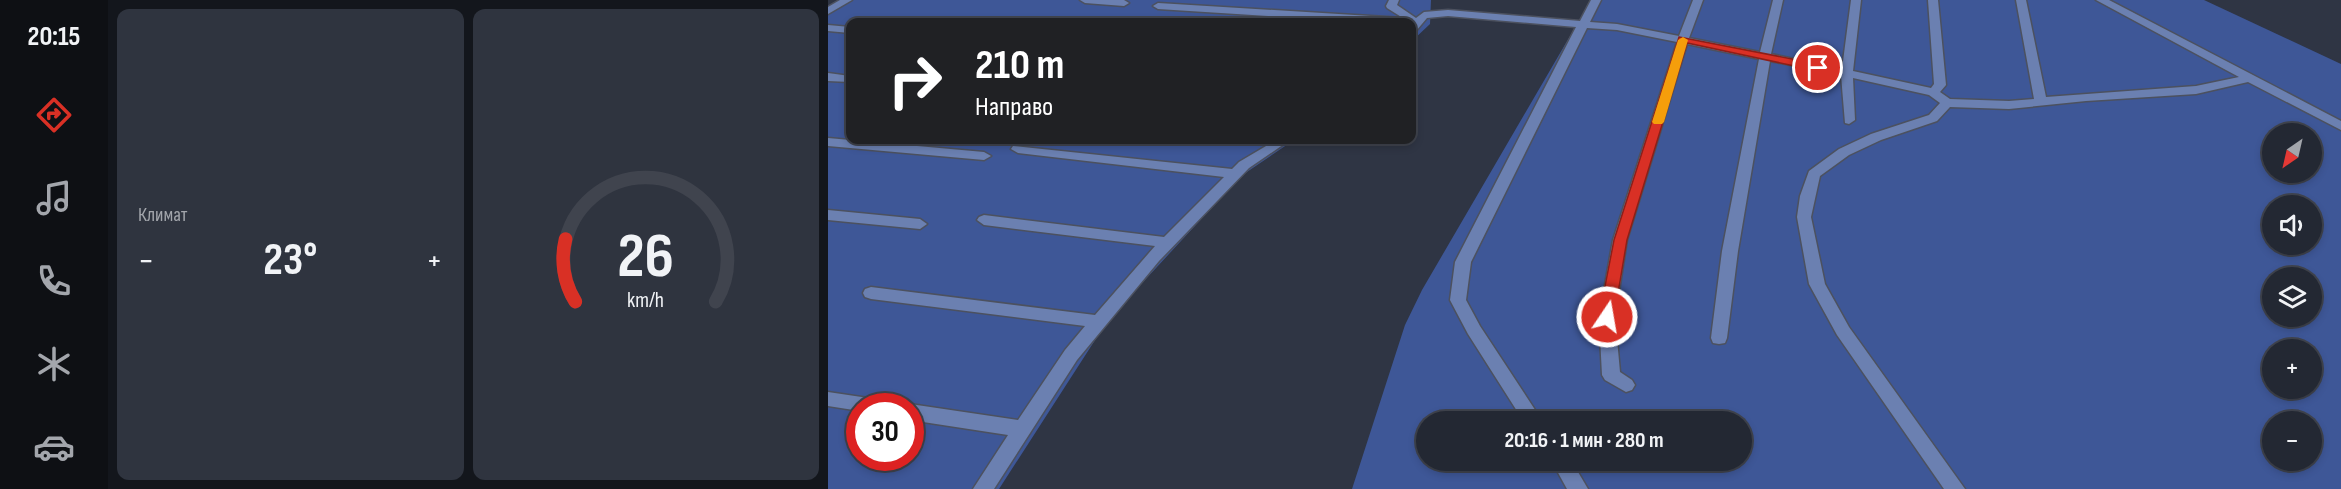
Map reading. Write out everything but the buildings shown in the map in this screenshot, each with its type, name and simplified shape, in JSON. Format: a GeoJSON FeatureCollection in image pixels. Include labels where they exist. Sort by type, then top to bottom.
{"type":"FeatureCollection","features":[{"type":"Feature","properties":{"kind":"street"},"geometry":{"type":"LineString","coordinates":[[828,11],[846,0]]}},
{"type":"Feature","properties":{"kind":"street"},"geometry":{"type":"LineString","coordinates":[[1085,0],[1124,3]]}},
{"type":"Feature","properties":{"kind":"street"},"geometry":{"type":"LineString","coordinates":[[1394,0],[1391,6],[1405,18]]}},
{"type":"Feature","properties":{"kind":"street"},"geometry":{"type":"LineString","coordinates":[[1527,411],[1474,330],[1458,300],[1463,262],[1596,0]]}},
{"type":"Feature","properties":{"kind":"street"},"geometry":{"type":"LineString","coordinates":[[1626,385],[1611,375],[1607,317],[1620,240],[1683,40],[1698,0]]}},
{"type":"Feature","properties":{"kind":"street"},"geometry":{"type":"LineString","coordinates":[[1719,338],[1730,251],[1765,56],[1778,0]]}},
{"type":"Feature","properties":{"kind":"street"},"geometry":{"type":"LineString","coordinates":[[1849,120],[1847,74],[1856,0]]}},
{"type":"Feature","properties":{"kind":"street"},"geometry":{"type":"LineString","coordinates":[[1933,0],[1941,85],[1933,92]]}},
{"type":"Feature","properties":{"kind":"street"},"geometry":{"type":"LineString","coordinates":[[2021,0],[2042,101]]}},
{"type":"Feature","properties":{"kind":"street"},"geometry":{"type":"LineString","coordinates":[[2100,0],[2341,126]]}},
{"type":"Feature","properties":{"kind":"street"},"geometry":{"type":"LineString","coordinates":[[1158,6],[1327,18]]}},
{"type":"Feature","properties":{"kind":"street"},"geometry":{"type":"LineString","coordinates":[[1416,21],[1424,15],[1448,13],[1617,27],[1933,92],[1947,103],[2009,105],[2196,90],[2250,78]]}},
{"type":"Feature","properties":{"kind":"street"},"geometry":{"type":"LineString","coordinates":[[828,28],[846,30]]}},
{"type":"Feature","properties":{"kind":"street"},"geometry":{"type":"LineString","coordinates":[[828,77],[846,79]]}},
{"type":"Feature","properties":{"kind":"street"},"geometry":{"type":"LineString","coordinates":[[1947,103],[1934,118],[1844,152],[1814,174],[1807,196],[1804,217],[1817,284],[1843,331],[1955,489]]}},
{"type":"Feature","properties":{"kind":"street"},"geometry":{"type":"LineString","coordinates":[[828,141],[846,143]]}},
{"type":"Feature","properties":{"kind":"street"},"geometry":{"type":"LineString","coordinates":[[859,144],[984,156]]}},
{"type":"Feature","properties":{"kind":"street"},"geometry":{"type":"LineString","coordinates":[[983,489],[1071,355],[1099,322],[1168,243],[1235,174],[1278,144]]}},
{"type":"Feature","properties":{"kind":"street"},"geometry":{"type":"LineString","coordinates":[[1018,149],[1235,174]]}},
{"type":"Feature","properties":{"kind":"street"},"geometry":{"type":"LineString","coordinates":[[828,214],[920,224]]}},
{"type":"Feature","properties":{"kind":"street"},"geometry":{"type":"LineString","coordinates":[[984,220],[1168,243]]}},
{"type":"Feature","properties":{"kind":"street"},"geometry":{"type":"LineString","coordinates":[[871,293],[1099,322]]}},
{"type":"Feature","properties":{"kind":"street"},"geometry":{"type":"LineString","coordinates":[[828,399],[846,402]]}},
{"type":"Feature","properties":{"kind":"street"},"geometry":{"type":"LineString","coordinates":[[924,414],[1023,429]]}},
{"type":"Feature","properties":{"kind":"street"},"geometry":{"type":"LineString","coordinates":[[1567,471],[1578,489]]}},
{"type":"Feature","properties":{"kind":"shaded area"},"geometry":{"type":"Polygon","coordinates":[[[846,0],[1431,0],[1430,24],[1416,37],[1416,18],[846,18],[846,144],[1288,144],[1241,176],[1108,320],[999,489],[828,489],[828,11],[846,0]]]}},
{"type":"Feature","properties":{"kind":"shaded area"},"geometry":{"type":"Polygon","coordinates":[[[1591,0],[2204,0],[2341,64],[2341,489],[1352,489],[1405,325],[1422,290],[1591,0]]]}},
{"type":"Feature","properties":{"kind":"slow traffic"},"geometry":{"type":"LineString","coordinates":[[1658,122],[1683,40]]}},
{"type":"Feature","properties":{"kind":"route"},"geometry":{"type":"LineString","coordinates":[[1607,317],[1620,240],[1683,40],[1818,68]]}}]}
